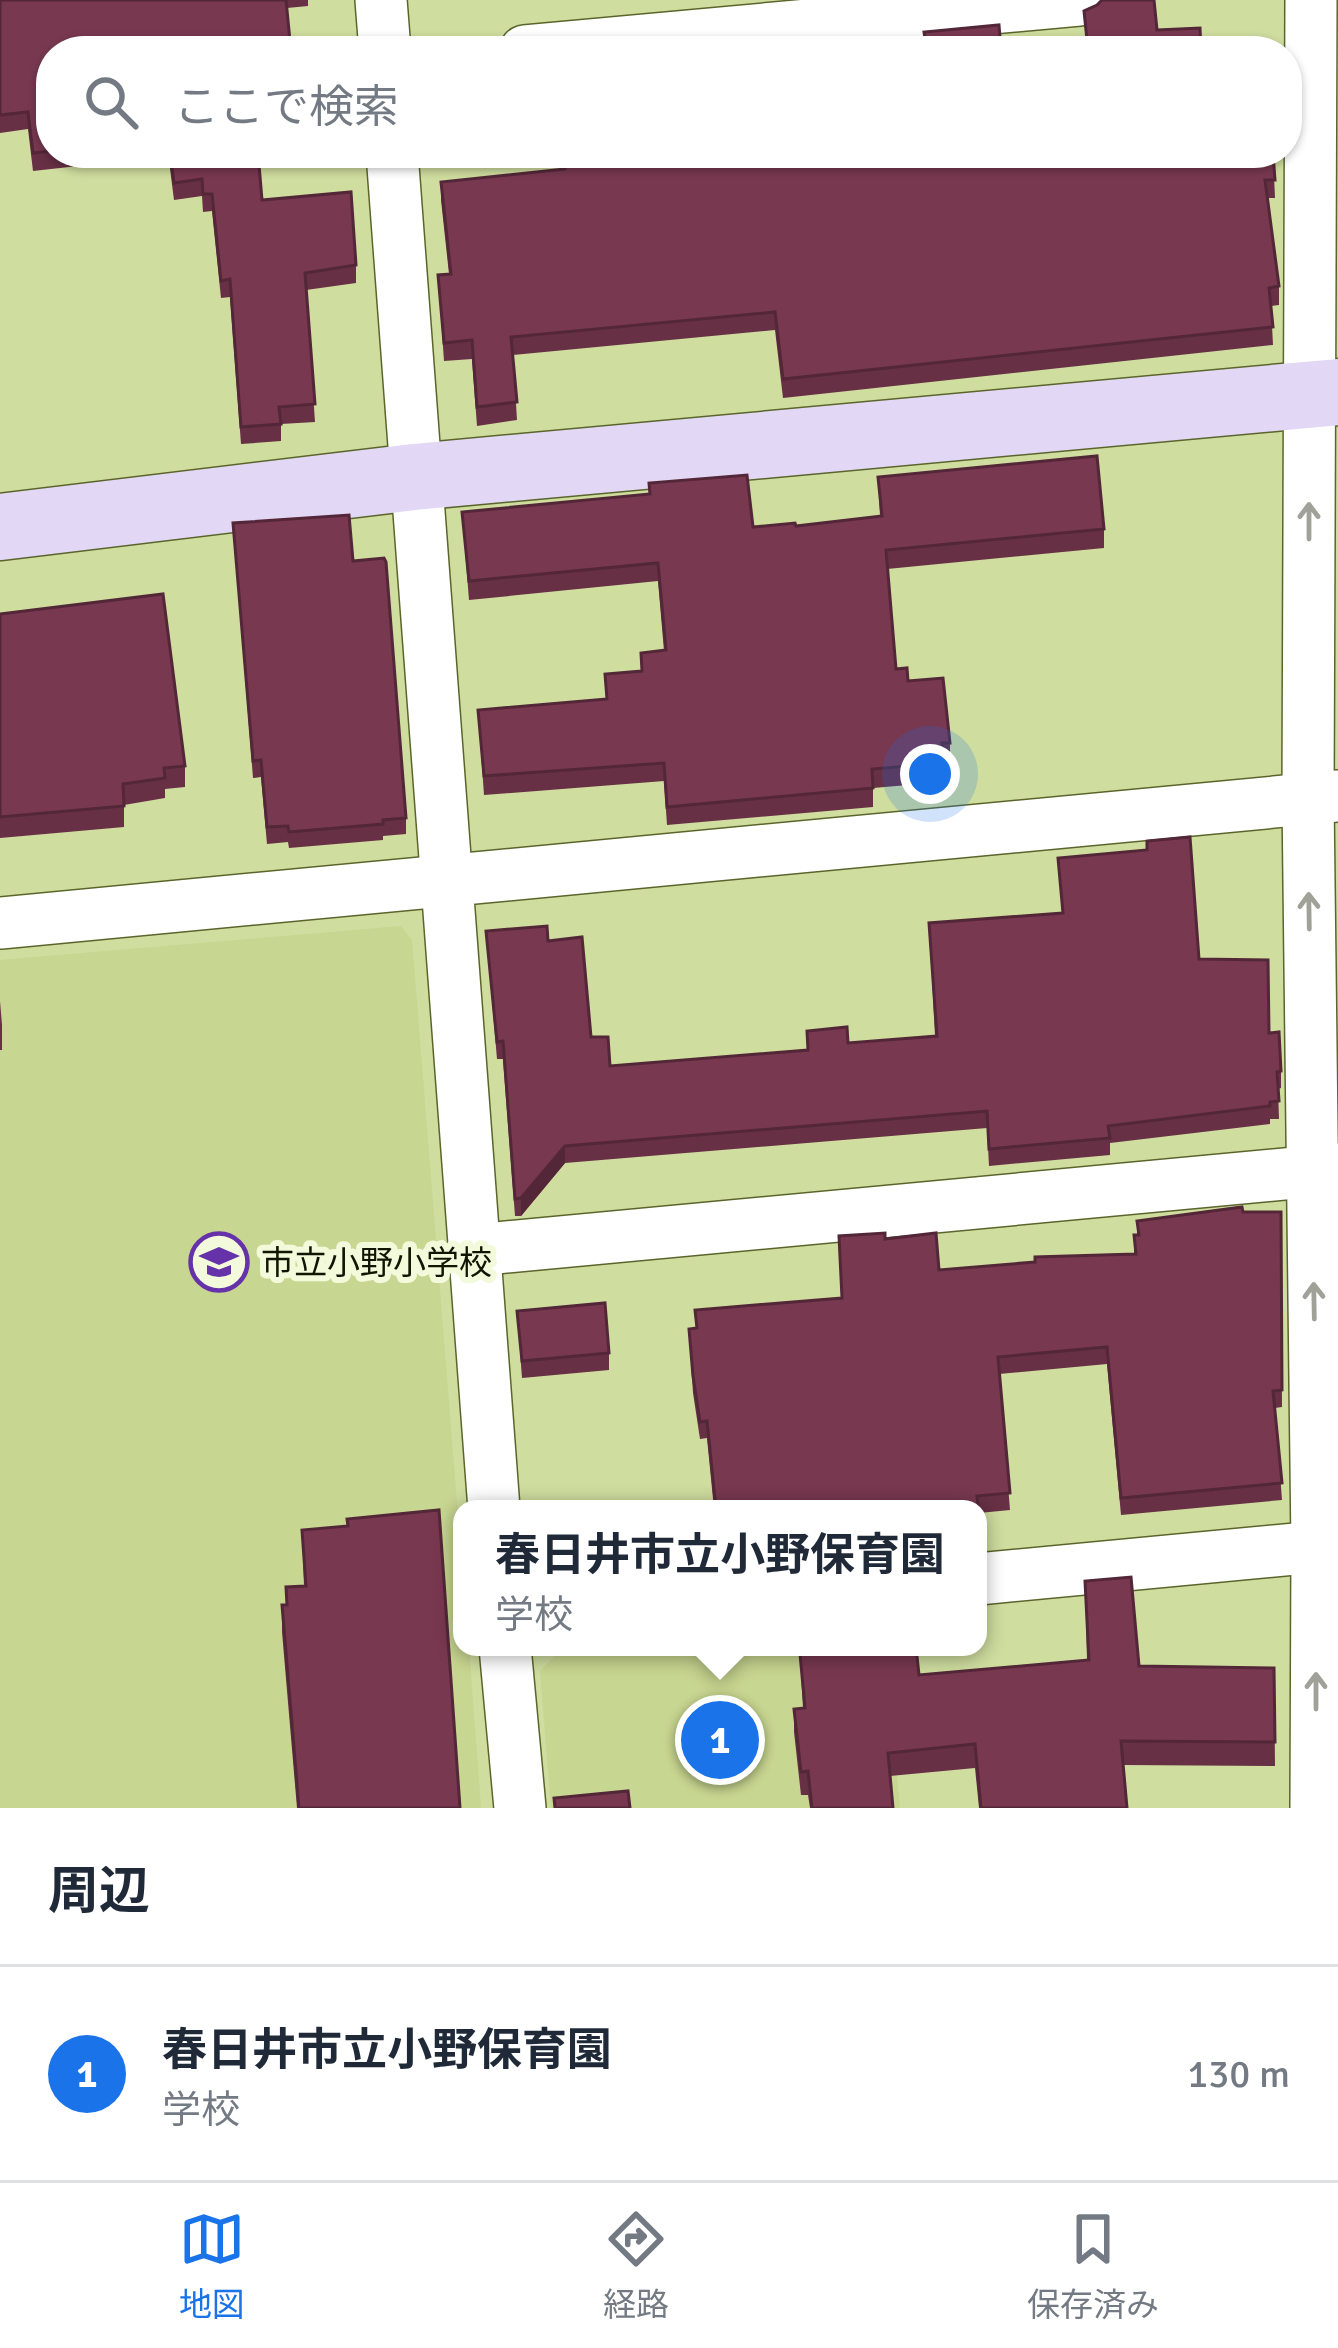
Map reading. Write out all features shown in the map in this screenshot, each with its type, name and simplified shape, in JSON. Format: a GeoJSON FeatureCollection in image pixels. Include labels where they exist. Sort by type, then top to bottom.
{"type":"FeatureCollection","features":[{"type":"Feature","properties":{"kind":"street"},"geometry":{"type":"LineString","coordinates":[[381,0],[384,36]]}},
{"type":"Feature","properties":{"kind":"street"},"geometry":{"type":"LineString","coordinates":[[688,36],[1079,0]]}},
{"type":"Feature","properties":{"kind":"street"},"geometry":{"type":"LineString","coordinates":[[1311,0],[1324,393],[1328,1546],[1316,1808]]}},
{"type":"Feature","properties":{"kind":"street"},"geometry":{"type":"LineString","coordinates":[[393,168],[493,1500]]}},
{"type":"Feature","properties":{"kind":"street"},"geometry":{"type":"LineString","coordinates":[[0,524],[414,477],[1324,393]]}},
{"type":"Feature","properties":{"kind":"street"},"geometry":{"type":"LineString","coordinates":[[0,922],[1323,797]]}},
{"type":"Feature","properties":{"kind":"street"},"geometry":{"type":"LineString","coordinates":[[475,1250],[1325,1170]]}},
{"type":"Feature","properties":{"kind":"street"},"geometry":{"type":"LineString","coordinates":[[987,1578],[1328,1546]]}},
{"type":"Feature","properties":{"kind":"street"},"geometry":{"type":"LineString","coordinates":[[506,1656],[520,1808]]}},
{"type":"Feature","properties":{"kind":"shaded area","name":"市立小野小学校"},"geometry":{"type":"Polygon","coordinates":[[[401,926],[412,940],[457,1500],[453,1500],[453,1656],[470,1656],[481,1808],[0,1808],[0,960],[401,926]]]}},
{"type":"Feature","properties":{"kind":"shaded area"},"geometry":{"type":"Polygon","coordinates":[[[555,1656],[886,1656],[900,1808],[551,1808],[540,1671],[555,1656]]]}},
{"type":"Feature","properties":{"kind":"building"},"geometry":{"type":"Polygon","coordinates":[[[0,0],[286,0],[290,36],[36,36],[36,153],[28,112],[0,115],[0,0]]]}},
{"type":"Feature","properties":{"kind":"building"},"geometry":{"type":"Polygon","coordinates":[[[1102,0],[1154,0],[1157,30],[1200,28],[1200,36],[1087,36],[1084,11],[1102,0]]]}},
{"type":"Feature","properties":{"kind":"building"},"geometry":{"type":"Polygon","coordinates":[[[999,25],[1000,36],[925,36],[924,32],[999,25]]]}},
{"type":"Feature","properties":{"kind":"building"},"geometry":{"type":"Polygon","coordinates":[[[172,168],[259,168],[262,200],[351,192],[356,265],[305,273],[315,404],[279,407],[281,424],[241,427],[230,279],[221,281],[212,194],[203,194],[202,179],[174,183],[172,168]]]}},
{"type":"Feature","properties":{"kind":"building"},"geometry":{"type":"Polygon","coordinates":[[[1274,168],[1275,180],[1265,180],[1279,286],[1269,288],[1273,327],[783,379],[775,312],[511,337],[517,402],[477,407],[472,340],[444,343],[438,275],[451,274],[441,182],[565,169],[1274,168]]]}},
{"type":"Feature","properties":{"kind":"building"},"geometry":{"type":"Polygon","coordinates":[[[1097,456],[1104,529],[886,550],[896,669],[907,668],[908,681],[943,678],[950,743],[942,743],[943,763],[872,769],[873,788],[667,807],[664,763],[484,776],[478,710],[607,699],[605,674],[642,671],[641,653],[666,650],[658,563],[469,581],[462,512],[650,494],[649,483],[747,475],[753,527],[796,526],[882,516],[878,477],[1097,456]]]}},
{"type":"Feature","properties":{"kind":"building"},"geometry":{"type":"Polygon","coordinates":[[[349,515],[353,561],[384,558],[386,562],[406,818],[289,832],[288,826],[267,827],[261,760],[253,761],[233,523],[349,515]]]}},
{"type":"Feature","properties":{"kind":"building"},"geometry":{"type":"Polygon","coordinates":[[[163,594],[185,766],[164,768],[165,778],[123,784],[124,806],[0,817],[0,614],[163,594]]]}},
{"type":"Feature","properties":{"kind":"building"},"geometry":{"type":"Polygon","coordinates":[[[1190,837],[1199,959],[1268,960],[1269,1033],[1279,1032],[1281,1071],[1277,1072],[1279,1101],[1270,1106],[1108,1126],[1110,1138],[989,1149],[987,1111],[565,1146],[521,1198],[515,1199],[503,1041],[497,1042],[486,931],[547,926],[548,941],[582,937],[591,1037],[608,1037],[610,1066],[808,1050],[807,1031],[847,1027],[848,1043],[937,1036],[929,923],[1063,913],[1058,858],[1147,850],[1147,841],[1190,837]]]}},
{"type":"Feature","properties":{"kind":"building"},"geometry":{"type":"Polygon","coordinates":[[[1242,1207],[1243,1212],[1281,1212],[1282,1390],[1273,1391],[1282,1483],[1121,1498],[1107,1347],[998,1357],[1010,1493],[977,1496],[977,1500],[715,1500],[707,1421],[700,1422],[693,1376],[689,1329],[697,1328],[695,1310],[842,1298],[839,1236],[885,1233],[885,1239],[936,1233],[939,1270],[1035,1262],[1035,1257],[1136,1254],[1137,1221],[1242,1207]]]}},
{"type":"Feature","properties":{"kind":"building"},"geometry":{"type":"Polygon","coordinates":[[[605,1303],[609,1353],[522,1361],[517,1311],[605,1303]]]}},
{"type":"Feature","properties":{"kind":"building"},"geometry":{"type":"Polygon","coordinates":[[[439,1510],[460,1808],[299,1808],[282,1605],[287,1605],[286,1587],[306,1586],[302,1530],[348,1526],[347,1519],[439,1510]]]}},
{"type":"Feature","properties":{"kind":"building"},"geometry":{"type":"Polygon","coordinates":[[[1131,1577],[1139,1666],[1274,1668],[1275,1742],[1121,1741],[1127,1808],[981,1808],[975,1744],[888,1753],[893,1808],[812,1808],[808,1771],[801,1772],[794,1709],[805,1708],[800,1656],[917,1656],[919,1675],[1089,1660],[1085,1581],[1131,1577]]]}},
{"type":"Feature","properties":{"kind":"building"},"geometry":{"type":"Polygon","coordinates":[[[628,1791],[630,1808],[555,1808],[554,1798],[628,1791]]]}},
{"type":"Feature","properties":{"kind":"place","name":"市立小野小学校"},"geometry":{"type":"Point","coordinates":[219,1262]}},
{"type":"Feature","properties":{"kind":"place","name":"春日井市立小野保育園"},"geometry":{"type":"Point","coordinates":[720,1740]}}]}
